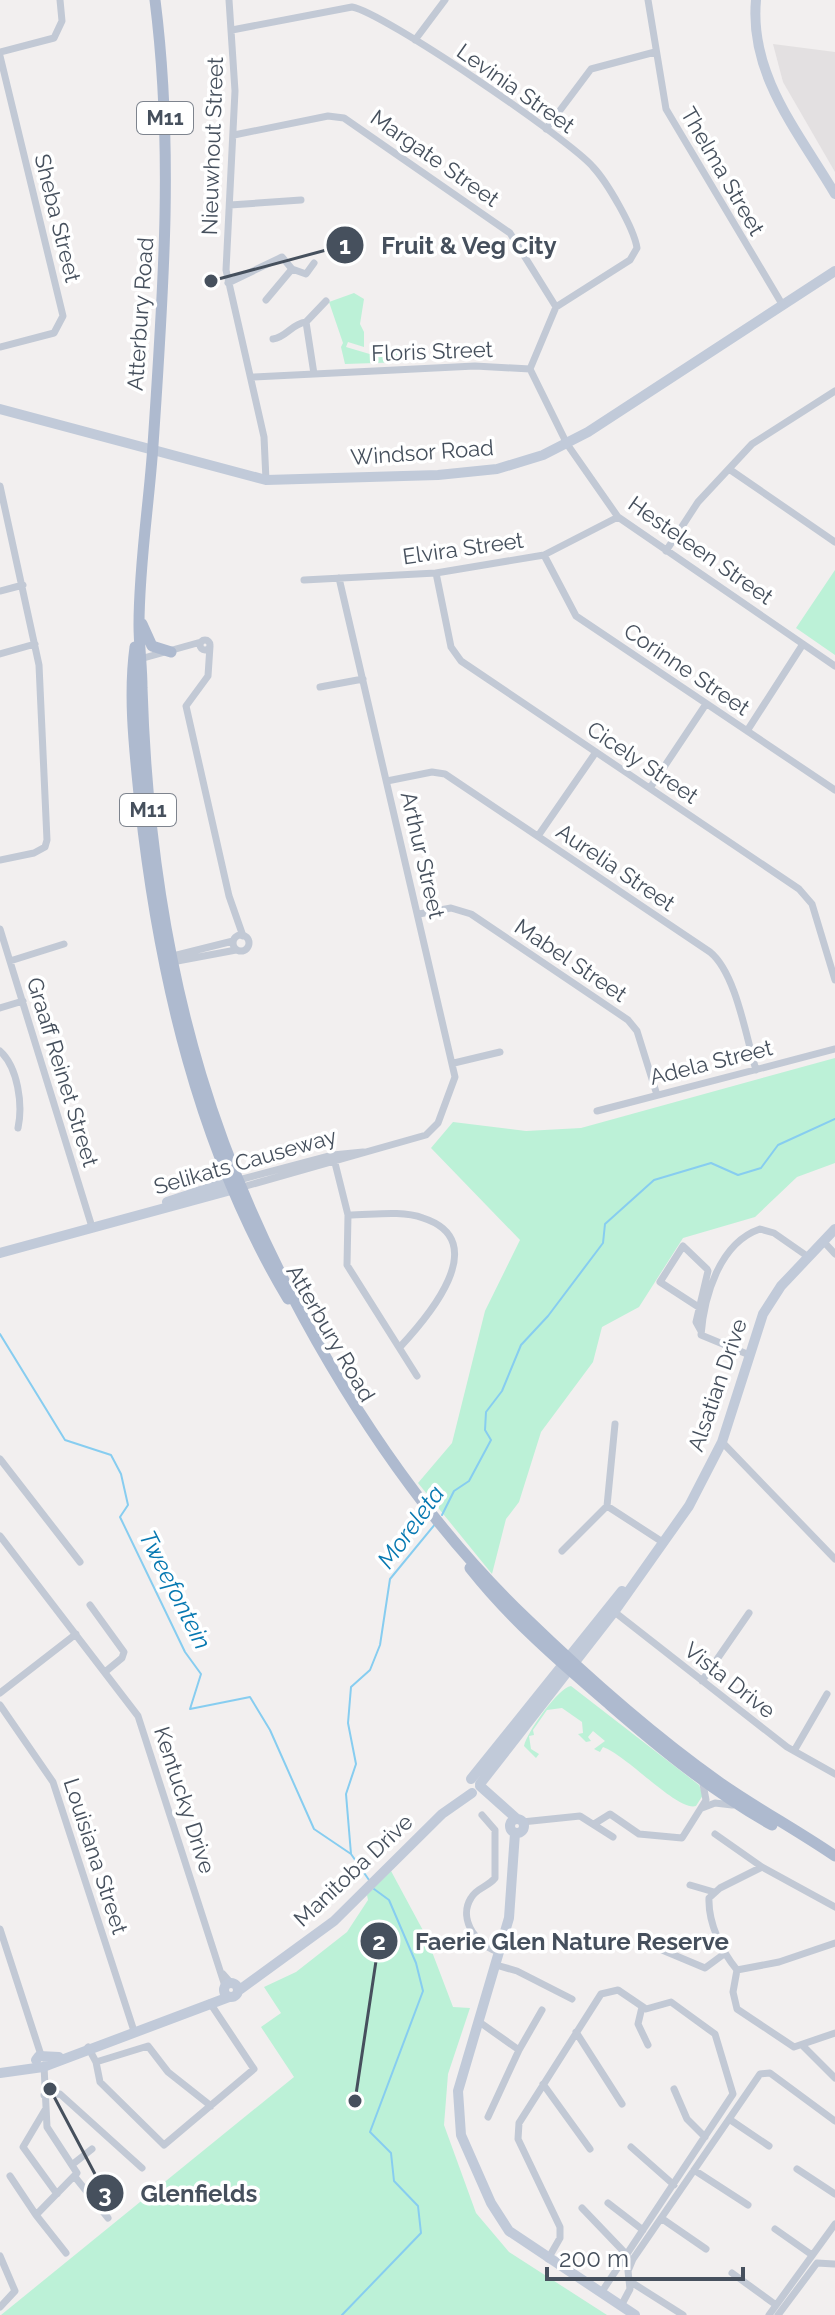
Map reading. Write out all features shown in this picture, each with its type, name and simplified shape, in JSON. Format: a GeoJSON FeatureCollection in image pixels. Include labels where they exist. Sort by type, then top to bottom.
{"type":"FeatureCollection","features":[{"type":"Feature","properties":{"kind":"main road","name":"Atterbury Road"},"geometry":{"type":"LineString","coordinates":[[155,0],[164,81],[167,201],[137,659],[148,807],[168,960],[235,1185],[268,1265],[328,1369],[370,1438],[451,1540],[569,1664],[697,1776],[746,1810],[835,1859]]}},
{"type":"Feature","properties":{"kind":"main road"},"geometry":{"type":"LineString","coordinates":[[139,612],[150,644],[171,652]]}},
{"type":"Feature","properties":{"kind":"main road","name":"Atterbury Road"},"geometry":{"type":"LineString","coordinates":[[569,1664],[700,1768],[835,1859]]}},
{"type":"Feature","properties":{"kind":"street"},"geometry":{"type":"LineString","coordinates":[[0,54],[54,38],[62,21],[60,0]]}},
{"type":"Feature","properties":{"kind":"street","name":"Nieuwhout Street"},"geometry":{"type":"LineString","coordinates":[[229,0],[234,135],[225,262],[264,437],[266,480]]}},
{"type":"Feature","properties":{"kind":"street"},"geometry":{"type":"LineString","coordinates":[[415,40],[445,0]]}},
{"type":"Feature","properties":{"kind":"street","name":"Thelma Street"},"geometry":{"type":"LineString","coordinates":[[648,0],[666,109],[782,304]]}},
{"type":"Feature","properties":{"kind":"street"},"geometry":{"type":"LineString","coordinates":[[756,0],[754,29],[763,70],[835,194]]}},
{"type":"Feature","properties":{"kind":"street","name":"Levinia Street"},"geometry":{"type":"LineString","coordinates":[[232,30],[352,7],[373,13],[546,129],[595,169],[637,243],[630,260],[556,307]]}},
{"type":"Feature","properties":{"kind":"street"},"geometry":{"type":"LineString","coordinates":[[546,129],[591,69],[655,52]]}},
{"type":"Feature","properties":{"kind":"street","name":"Sheba Street"},"geometry":{"type":"LineString","coordinates":[[0,54],[63,320],[54,333],[0,347]]}},
{"type":"Feature","properties":{"kind":"street","name":"Margate Street"},"geometry":{"type":"LineString","coordinates":[[234,135],[328,116],[344,118],[510,233],[556,307]]}},
{"type":"Feature","properties":{"kind":"street"},"geometry":{"type":"LineString","coordinates":[[230,205],[301,200]]}},
{"type":"Feature","properties":{"kind":"street"},"geometry":{"type":"LineString","coordinates":[[228,283],[282,257],[292,269],[306,274],[314,263]]}},
{"type":"Feature","properties":{"kind":"street"},"geometry":{"type":"LineString","coordinates":[[266,300],[292,269]]}},
{"type":"Feature","properties":{"kind":"street","name":"Windsor Road"},"geometry":{"type":"LineString","coordinates":[[0,409],[266,480],[477,472],[514,464],[567,444],[835,271]]}},
{"type":"Feature","properties":{"kind":"street"},"geometry":{"type":"LineString","coordinates":[[273,339],[281,338],[293,324],[306,322],[326,301]]}},
{"type":"Feature","properties":{"kind":"street"},"geometry":{"type":"LineString","coordinates":[[556,307],[530,369],[567,444]]}},
{"type":"Feature","properties":{"kind":"street"},"geometry":{"type":"LineString","coordinates":[[306,322],[314,374]]}},
{"type":"Feature","properties":{"kind":"street","name":"Floris Street"},"geometry":{"type":"LineString","coordinates":[[252,377],[475,366],[530,369]]}},
{"type":"Feature","properties":{"kind":"street"},"geometry":{"type":"LineString","coordinates":[[666,551],[698,502],[759,439],[834,392]]}},
{"type":"Feature","properties":{"kind":"street","name":"Hesteleen Street"},"geometry":{"type":"LineString","coordinates":[[567,444],[618,517],[835,666]]}},
{"type":"Feature","properties":{"kind":"street"},"geometry":{"type":"LineString","coordinates":[[729,469],[835,542]]}},
{"type":"Feature","properties":{"kind":"street"},"geometry":{"type":"LineString","coordinates":[[0,486],[35,644],[47,840],[45,847],[34,853],[0,860]]}},
{"type":"Feature","properties":{"kind":"street","name":"Elvira Street"},"geometry":{"type":"LineString","coordinates":[[304,580],[436,573],[544,555],[618,517]]}},
{"type":"Feature","properties":{"kind":"street","name":"Corinne Street"},"geometry":{"type":"LineString","coordinates":[[544,555],[576,616],[835,790]]}},
{"type":"Feature","properties":{"kind":"street","name":"Cicely Street"},"geometry":{"type":"LineString","coordinates":[[436,573],[455,655],[808,897],[835,980]]}},
{"type":"Feature","properties":{"kind":"street","name":"Arthur Street"},"geometry":{"type":"LineString","coordinates":[[339,578],[454,1063],[454,1081],[443,1112],[436,1127],[426,1135]]}},
{"type":"Feature","properties":{"kind":"street"},"geometry":{"type":"LineString","coordinates":[[0,591],[23,585]]}},
{"type":"Feature","properties":{"kind":"street"},"geometry":{"type":"LineString","coordinates":[[0,654],[35,644]]}},
{"type":"Feature","properties":{"kind":"street"},"geometry":{"type":"LineString","coordinates":[[747,731],[803,644]]}},
{"type":"Feature","properties":{"kind":"street"},"geometry":{"type":"LineString","coordinates":[[137,659],[204,646],[210,662],[208,676],[186,706],[237,925],[248,945],[243,951],[235,943]]}},
{"type":"Feature","properties":{"kind":"street"},"geometry":{"type":"LineString","coordinates":[[320,687],[363,679]]}},
{"type":"Feature","properties":{"kind":"street"},"geometry":{"type":"LineString","coordinates":[[650,788],[706,704]]}},
{"type":"Feature","properties":{"kind":"street"},"geometry":{"type":"LineString","coordinates":[[538,836],[596,752]]}},
{"type":"Feature","properties":{"kind":"street","name":"Aurelia Street"},"geometry":{"type":"LineString","coordinates":[[387,781],[432,772],[445,774],[720,960],[756,1070]]}},
{"type":"Feature","properties":{"kind":"street","name":"Mabel Street"},"geometry":{"type":"LineString","coordinates":[[419,914],[451,908],[471,914],[628,1020],[637,1031],[657,1095]]}},
{"type":"Feature","properties":{"kind":"street"},"geometry":{"type":"LineString","coordinates":[[235,943],[237,925]]}},
{"type":"Feature","properties":{"kind":"street","name":"Graaff Reinet Street"},"geometry":{"type":"LineString","coordinates":[[0,929],[92,1227]]}},
{"type":"Feature","properties":{"kind":"street"},"geometry":{"type":"LineString","coordinates":[[168,960],[235,943],[243,936]]}},
{"type":"Feature","properties":{"kind":"street"},"geometry":{"type":"LineString","coordinates":[[10,961],[64,944]]}},
{"type":"Feature","properties":{"kind":"street"},"geometry":{"type":"LineString","coordinates":[[0,1008],[23,1001]]}},
{"type":"Feature","properties":{"kind":"street","name":"Adela Street"},"geometry":{"type":"LineString","coordinates":[[597,1111],[835,1049]]}},
{"type":"Feature","properties":{"kind":"street"},"geometry":{"type":"LineString","coordinates":[[0,1051],[10,1062],[18,1097],[18,1128]]}},
{"type":"Feature","properties":{"kind":"street"},"geometry":{"type":"LineString","coordinates":[[454,1063],[500,1052]]}},
{"type":"Feature","properties":{"kind":"street","name":"Selikats Causeway"},"geometry":{"type":"LineString","coordinates":[[0,1253],[235,1185],[377,1151],[426,1135]]}},
{"type":"Feature","properties":{"kind":"street"},"geometry":{"type":"LineString","coordinates":[[334,1159],[348,1215],[347,1265],[417,1376]]}},
{"type":"Feature","properties":{"kind":"street"},"geometry":{"type":"LineString","coordinates":[[348,1215],[418,1216],[439,1225],[453,1243],[454,1261],[439,1301],[400,1347]]}},
{"type":"Feature","properties":{"kind":"street","name":"Alsatian Drive"},"geometry":{"type":"LineString","coordinates":[[569,1664],[664,1543],[700,1487],[722,1442],[747,1354],[772,1299],[821,1239],[835,1229]]}},
{"type":"Feature","properties":{"kind":"street"},"geometry":{"type":"LineString","coordinates":[[702,1334],[715,1271],[752,1232],[769,1231],[807,1256]]}},
{"type":"Feature","properties":{"kind":"street"},"geometry":{"type":"LineString","coordinates":[[821,1239],[835,1254]]}},
{"type":"Feature","properties":{"kind":"street"},"geometry":{"type":"LineString","coordinates":[[700,1308],[660,1282],[683,1246],[707,1269],[700,1308],[696,1322],[702,1334],[747,1354]]}},
{"type":"Feature","properties":{"kind":"street"},"geometry":{"type":"LineString","coordinates":[[562,1551],[607,1506],[615,1424]]}},
{"type":"Feature","properties":{"kind":"street"},"geometry":{"type":"LineString","coordinates":[[722,1442],[835,1559]]}},
{"type":"Feature","properties":{"kind":"street"},"geometry":{"type":"LineString","coordinates":[[0,1459],[80,1562]]}},
{"type":"Feature","properties":{"kind":"street"},"geometry":{"type":"LineString","coordinates":[[607,1506],[664,1543]]}},
{"type":"Feature","properties":{"kind":"street","name":"Kentucky Drive"},"geometry":{"type":"LineString","coordinates":[[0,1536],[136,1712],[144,1728],[230,1988]]}},
{"type":"Feature","properties":{"kind":"street"},"geometry":{"type":"LineString","coordinates":[[90,1605],[124,1652],[122,1658],[105,1672]]}},
{"type":"Feature","properties":{"kind":"street","name":"Vista Drive"},"geometry":{"type":"LineString","coordinates":[[611,1609],[794,1751],[835,1774]]}},
{"type":"Feature","properties":{"kind":"street"},"geometry":{"type":"LineString","coordinates":[[702,1681],[749,1613]]}},
{"type":"Feature","properties":{"kind":"street"},"geometry":{"type":"LineString","coordinates":[[0,1693],[76,1634]]}},
{"type":"Feature","properties":{"kind":"street","name":"Manitoba Drive"},"geometry":{"type":"LineString","coordinates":[[0,2073],[63,2056],[210,2003],[230,1988],[251,1980],[311,1939],[474,1786],[569,1664]]}},
{"type":"Feature","properties":{"kind":"street"},"geometry":{"type":"LineString","coordinates":[[794,1751],[827,1694]]}},
{"type":"Feature","properties":{"kind":"street","name":"Louisiana Street"},"geometry":{"type":"LineString","coordinates":[[0,1705],[53,1782],[134,2031]]}},
{"type":"Feature","properties":{"kind":"street"},"geometry":{"type":"LineString","coordinates":[[594,1824],[610,1814],[639,1834],[678,1839],[702,1808],[707,1793],[697,1776]]}},
{"type":"Feature","properties":{"kind":"street"},"geometry":{"type":"LineString","coordinates":[[474,1786],[518,1826]]}},
{"type":"Feature","properties":{"kind":"street"},"geometry":{"type":"LineString","coordinates":[[702,1808],[721,1803],[746,1810]]}},
{"type":"Feature","properties":{"kind":"street"},"geometry":{"type":"LineString","coordinates":[[482,1815],[495,1830],[495,1878],[473,1894],[468,1911],[479,1943],[500,1952]]}},
{"type":"Feature","properties":{"kind":"street"},"geometry":{"type":"LineString","coordinates":[[518,1826],[575,1815],[613,1837]]}},
{"type":"Feature","properties":{"kind":"street"},"geometry":{"type":"LineString","coordinates":[[518,1826],[509,1918],[458,2091],[457,2113],[462,2140],[504,2226],[548,2259],[635,2315]]}},
{"type":"Feature","properties":{"kind":"street"},"geometry":{"type":"LineString","coordinates":[[715,1834],[762,1867],[835,1907]]}},
{"type":"Feature","properties":{"kind":"street"},"geometry":{"type":"LineString","coordinates":[[762,1867],[714,1892],[709,1898],[709,1909],[724,1954],[737,1970],[733,1992],[737,2009],[789,2045],[803,2046],[835,2033]]}},
{"type":"Feature","properties":{"kind":"street"},"geometry":{"type":"LineString","coordinates":[[690,1885],[714,1892]]}},
{"type":"Feature","properties":{"kind":"street"},"geometry":{"type":"LineString","coordinates":[[0,1929],[42,2062],[47,2127],[73,2164],[75,2177],[108,2218]]}},
{"type":"Feature","properties":{"kind":"street"},"geometry":{"type":"LineString","coordinates":[[643,1942],[705,1968],[724,1954]]}},
{"type":"Feature","properties":{"kind":"street"},"geometry":{"type":"LineString","coordinates":[[737,1970],[779,1962],[835,1943]]}},
{"type":"Feature","properties":{"kind":"street"},"geometry":{"type":"LineString","coordinates":[[496,1965],[517,1971],[572,1999]]}},
{"type":"Feature","properties":{"kind":"street"},"geometry":{"type":"LineString","coordinates":[[548,2259],[560,2238],[560,2227],[516,2131],[599,1996],[608,1990],[620,1991],[642,2007],[671,2002],[715,2034],[733,2092],[601,2293]]}},
{"type":"Feature","properties":{"kind":"street"},"geometry":{"type":"LineString","coordinates":[[88,2047],[96,2062],[100,2082],[162,2145],[254,2069],[210,2003]]}},
{"type":"Feature","properties":{"kind":"street"},"geometry":{"type":"LineString","coordinates":[[642,2007],[638,2024],[648,2045]]}},
{"type":"Feature","properties":{"kind":"street"},"geometry":{"type":"LineString","coordinates":[[488,2117],[519,2050],[542,2010]]}},
{"type":"Feature","properties":{"kind":"street"},"geometry":{"type":"LineString","coordinates":[[478,2021],[519,2050]]}},
{"type":"Feature","properties":{"kind":"street"},"geometry":{"type":"LineString","coordinates":[[576,2032],[622,2104]]}},
{"type":"Feature","properties":{"kind":"street"},"geometry":{"type":"LineString","coordinates":[[96,2062],[148,2046],[172,2075],[211,2106]]}},
{"type":"Feature","properties":{"kind":"street"},"geometry":{"type":"LineString","coordinates":[[803,2046],[835,2078]]}},
{"type":"Feature","properties":{"kind":"street"},"geometry":{"type":"LineString","coordinates":[[621,2306],[631,2282],[629,2266],[758,2076],[767,2073],[835,2121]]}},
{"type":"Feature","properties":{"kind":"street"},"geometry":{"type":"LineString","coordinates":[[543,2084],[590,2149]]}},
{"type":"Feature","properties":{"kind":"street"},"geometry":{"type":"LineString","coordinates":[[674,2089],[687,2119],[705,2137]]}},
{"type":"Feature","properties":{"kind":"street"},"geometry":{"type":"LineString","coordinates":[[44,2095],[60,2094],[142,2168]]}},
{"type":"Feature","properties":{"kind":"street"},"geometry":{"type":"LineString","coordinates":[[45,2109],[23,2147],[57,2194]]}},
{"type":"Feature","properties":{"kind":"street"},"geometry":{"type":"LineString","coordinates":[[729,2119],[769,2146]]}},
{"type":"Feature","properties":{"kind":"street"},"geometry":{"type":"LineString","coordinates":[[631,2147],[674,2185]]}},
{"type":"Feature","properties":{"kind":"street"},"geometry":{"type":"LineString","coordinates":[[73,2164],[92,2149]]}},
{"type":"Feature","properties":{"kind":"street"},"geometry":{"type":"LineString","coordinates":[[797,2169],[835,2194]]}},
{"type":"Feature","properties":{"kind":"street"},"geometry":{"type":"LineString","coordinates":[[694,2170],[748,2205]]}},
{"type":"Feature","properties":{"kind":"street"},"geometry":{"type":"LineString","coordinates":[[10,2176],[66,2253]]}},
{"type":"Feature","properties":{"kind":"street"},"geometry":{"type":"LineString","coordinates":[[36,2215],[75,2177]]}},
{"type":"Feature","properties":{"kind":"street"},"geometry":{"type":"LineString","coordinates":[[608,2203],[643,2230]]}},
{"type":"Feature","properties":{"kind":"street"},"geometry":{"type":"LineString","coordinates":[[582,2208],[627,2255]]}},
{"type":"Feature","properties":{"kind":"street"},"geometry":{"type":"LineString","coordinates":[[661,2218],[706,2249]]}},
{"type":"Feature","properties":{"kind":"street"},"geometry":{"type":"LineString","coordinates":[[769,2315],[835,2224]]}},
{"type":"Feature","properties":{"kind":"street"},"geometry":{"type":"LineString","coordinates":[[775,2229],[812,2255]]}},
{"type":"Feature","properties":{"kind":"street"},"geometry":{"type":"LineString","coordinates":[[0,2256],[15,2291],[0,2307]]}},
{"type":"Feature","properties":{"kind":"street"},"geometry":{"type":"LineString","coordinates":[[778,2315],[817,2263],[834,2264]]}},
{"type":"Feature","properties":{"kind":"street"},"geometry":{"type":"LineString","coordinates":[[732,2273],[776,2305]]}},
{"type":"Feature","properties":{"kind":"street"},"geometry":{"type":"LineString","coordinates":[[631,2282],[683,2315]]}},
{"type":"Feature","properties":{"kind":"shaded area"},"geometry":{"type":"Polygon","coordinates":[[[773,44],[835,52],[835,172],[783,82],[773,44]]]}},
{"type":"Feature","properties":{"kind":"green space"},"geometry":{"type":"Polygon","coordinates":[[[354,293],[364,299],[360,324],[364,332],[364,347],[348,342],[346,347],[373,355],[403,352],[405,362],[345,364],[343,343],[329,302],[354,293]]]}},
{"type":"Feature","properties":{"kind":"green space"},"geometry":{"type":"Polygon","coordinates":[[[835,570],[835,655],[796,628],[835,570]]]}},
{"type":"Feature","properties":{"kind":"green space"},"geometry":{"type":"Polygon","coordinates":[[[835,1058],[835,1163],[797,1177],[755,1217],[683,1238],[639,1307],[602,1327],[593,1362],[541,1432],[519,1502],[506,1519],[492,1574],[418,1483],[452,1443],[485,1311],[520,1240],[431,1148],[453,1122],[526,1131],[581,1128],[835,1058]]]}},
{"type":"Feature","properties":{"kind":"green space"},"geometry":{"type":"Polygon","coordinates":[[[571,1686],[699,1785],[703,1795],[696,1806],[677,1801],[613,1752],[603,1747],[600,1752],[594,1749],[605,1741],[593,1731],[588,1737],[591,1741],[586,1742],[578,1734],[583,1733],[582,1722],[562,1708],[547,1710],[533,1730],[534,1735],[529,1736],[531,1749],[539,1754],[536,1758],[524,1746],[526,1739],[551,1702],[571,1686]]]}},
{"type":"Feature","properties":{"kind":"green space"},"geometry":{"type":"Polygon","coordinates":[[[391,1871],[426,1936],[453,2007],[470,2008],[448,2074],[444,2125],[476,2213],[509,2252],[607,2315],[1,2315],[294,2077],[261,2027],[281,2013],[264,1987],[296,1972],[347,1932],[368,1900],[367,1895],[391,1871]]]}},
{"type":"Feature","properties":{"kind":"waterway","name":"Moreleta"},"geometry":{"type":"LineString","coordinates":[[442,1515],[454,1491],[469,1481],[491,1440],[485,1430],[486,1412],[502,1391],[521,1345],[548,1316],[603,1243],[605,1224],[654,1180],[711,1163],[738,1175],[761,1168],[778,1145],[835,1119]]}},
{"type":"Feature","properties":{"kind":"waterway","name":"Tweefontein"},"geometry":{"type":"LineString","coordinates":[[0,1334],[65,1440],[111,1455],[121,1474],[128,1505],[120,1517],[185,1652],[201,1674],[190,1709],[250,1697],[270,1730],[314,1829],[351,1854]]}},
{"type":"Feature","properties":{"kind":"waterway","name":"Moreleta"},"geometry":{"type":"LineString","coordinates":[[369,1880],[351,1854],[346,1794],[356,1764],[348,1723],[351,1687],[370,1670],[380,1645],[390,1579],[436,1523]]}},
{"type":"Feature","properties":{"kind":"waterway","name":"Moreleta"},"geometry":{"type":"LineString","coordinates":[[342,2315],[421,2233],[418,2206],[394,2181],[391,2153],[370,2132],[423,1991],[416,1963],[389,1900],[374,1889]]}},
{"type":"Feature","properties":{"kind":"place","name":"Fruit & Veg City"},"geometry":{"type":"Point","coordinates":[211,281]}},
{"type":"Feature","properties":{"kind":"place","name":"Glenfields"},"geometry":{"type":"Point","coordinates":[50,2089]}},
{"type":"Feature","properties":{"kind":"place","name":"Faerie Glen Nature Reserve"},"geometry":{"type":"Point","coordinates":[355,2101]}}]}
